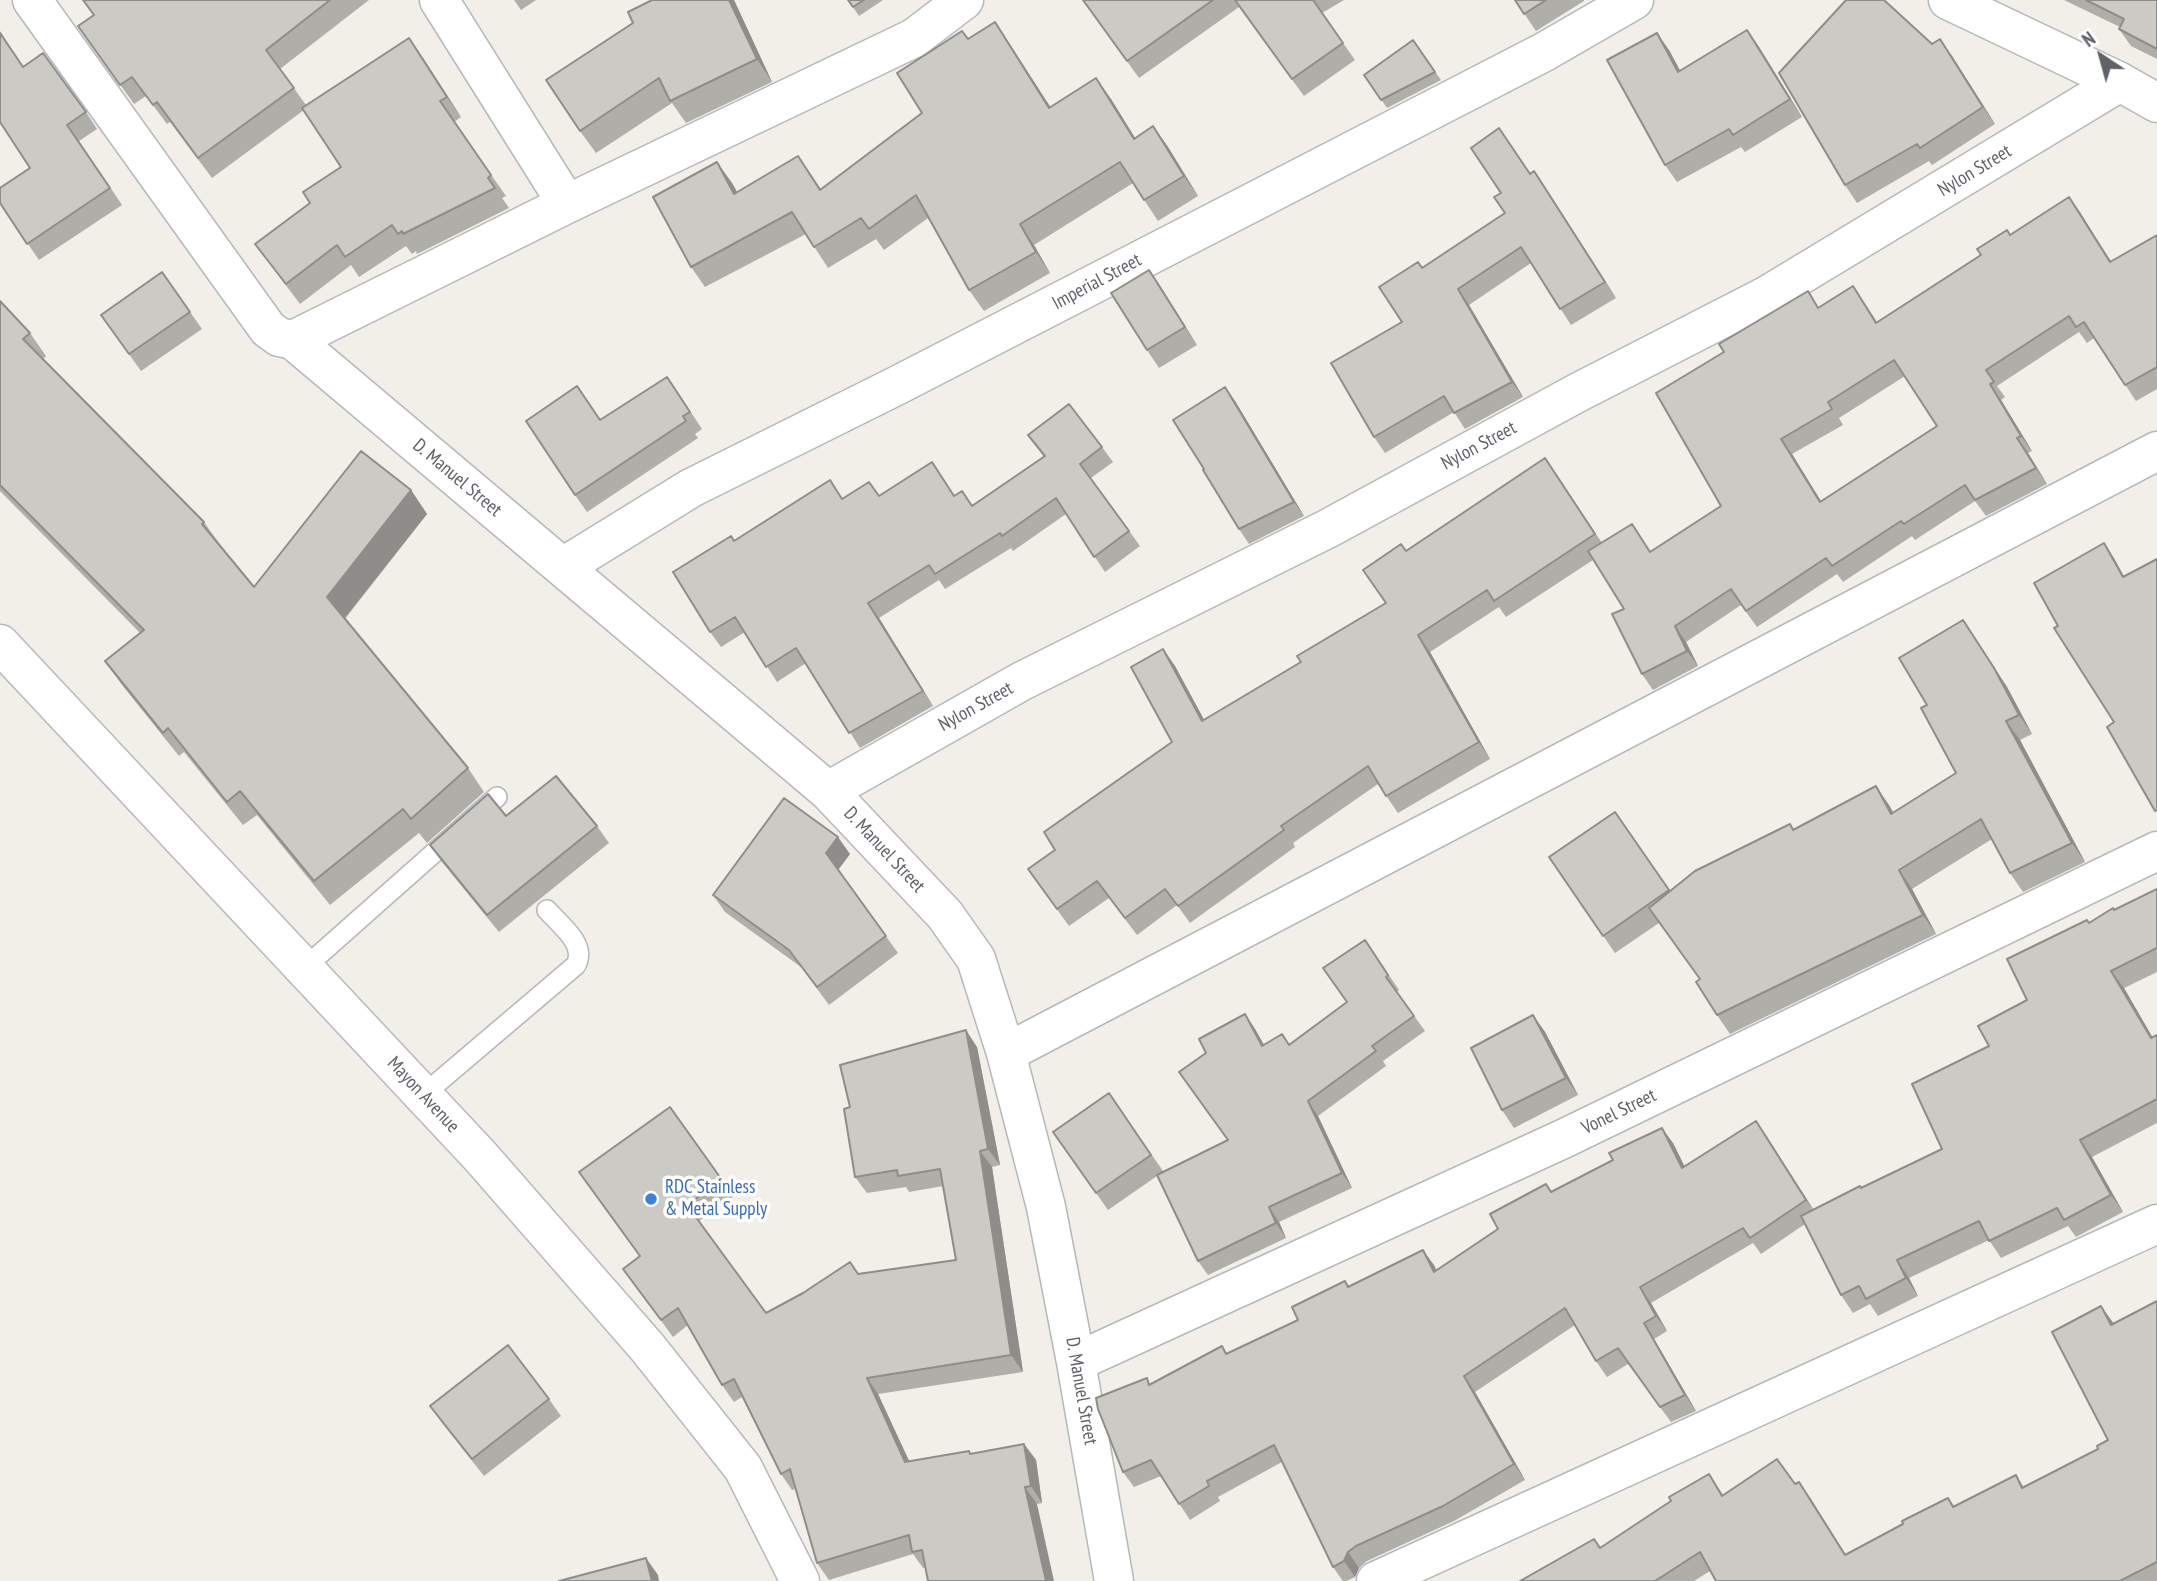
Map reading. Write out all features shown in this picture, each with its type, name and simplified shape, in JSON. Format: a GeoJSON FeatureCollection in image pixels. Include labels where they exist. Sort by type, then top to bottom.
{"type":"FeatureCollection","features":[{"type":"Feature","properties":{"kind":"street","name":"D. Manuel Street"},"geometry":{"type":"LineString","coordinates":[[32,0],[268,328],[279,337],[293,340],[828,791],[945,915],[976,959],[1006,1053],[1046,1207],[1114,1581]]}},
{"type":"Feature","properties":{"kind":"street"},"geometry":{"type":"LineString","coordinates":[[439,0],[567,204]]}},
{"type":"Feature","properties":{"kind":"street"},"geometry":{"type":"LineString","coordinates":[[293,340],[567,204],[914,38],[964,0]]}},
{"type":"Feature","properties":{"kind":"street","name":"Imperial Street"},"geometry":{"type":"LineString","coordinates":[[562,567],[691,488],[898,385],[1531,58],[1634,0]]}},
{"type":"Feature","properties":{"kind":"street"},"geometry":{"type":"LineString","coordinates":[[1948,0],[2120,82],[2157,103]]}},
{"type":"Feature","properties":{"kind":"street","name":"Nylon Street"},"geometry":{"type":"LineString","coordinates":[[828,791],[1023,681],[1329,527],[1766,296],[2120,82]]}},
{"type":"Feature","properties":{"kind":"street"},"geometry":{"type":"LineString","coordinates":[[1006,1053],[2157,451]]}},
{"type":"Feature","properties":{"kind":"street","name":"Mayon Avenue"},"geometry":{"type":"LineString","coordinates":[[0,644],[480,1156],[647,1347],[743,1468],[800,1581]]}},
{"type":"Feature","properties":{"kind":"street","name":"Vonel Street"},"geometry":{"type":"LineString","coordinates":[[1076,1362],[1563,1139],[2157,851]]}},
{"type":"Feature","properties":{"kind":"street"},"geometry":{"type":"LineString","coordinates":[[1376,1581],[2157,1224]]}},
{"type":"Feature","properties":{"kind":"lane"},"geometry":{"type":"LineString","coordinates":[[303,969],[497,797]]}},
{"type":"Feature","properties":{"kind":"lane"},"geometry":{"type":"LineString","coordinates":[[423,1095],[576,965],[579,955],[576,943],[547,910]]}},
{"type":"Feature","properties":{"kind":"building"},"geometry":{"type":"Polygon","coordinates":[[[83,0],[330,0],[266,50],[294,88],[198,158],[157,102],[153,105],[132,77],[120,85],[78,26],[94,15],[83,0]]]}},
{"type":"Feature","properties":{"kind":"building"},"geometry":{"type":"Polygon","coordinates":[[[652,0],[729,0],[757,59],[670,101],[659,78],[580,131],[546,80],[633,23],[628,12],[652,0]]]}},
{"type":"Feature","properties":{"kind":"building"},"geometry":{"type":"Polygon","coordinates":[[[848,0],[864,0],[853,7],[848,0]]]}},
{"type":"Feature","properties":{"kind":"building"},"geometry":{"type":"Polygon","coordinates":[[[1083,0],[1213,0],[1127,61],[1083,0]]]}},
{"type":"Feature","properties":{"kind":"building"},"geometry":{"type":"Polygon","coordinates":[[[1235,0],[1313,0],[1343,43],[1292,79],[1235,0]]]}},
{"type":"Feature","properties":{"kind":"building"},"geometry":{"type":"Polygon","coordinates":[[[1515,0],[1546,0],[1524,14],[1515,0]]]}},
{"type":"Feature","properties":{"kind":"building"},"geometry":{"type":"Polygon","coordinates":[[[1846,0],[1884,0],[1932,44],[1940,39],[1983,107],[1920,148],[1917,144],[1845,185],[1779,73],[1846,0]]]}},
{"type":"Feature","properties":{"kind":"building"},"geometry":{"type":"Polygon","coordinates":[[[2086,0],[2157,0],[2157,49],[2119,29],[2124,19],[2086,0]]]}},
{"type":"Feature","properties":{"kind":"building"},"geometry":{"type":"Polygon","coordinates":[[[995,22],[1049,108],[1096,78],[1134,139],[1153,126],[1184,176],[1144,200],[1120,162],[1020,224],[1036,252],[969,290],[916,195],[869,229],[861,218],[814,247],[792,212],[691,267],[653,197],[717,162],[734,194],[798,156],[820,190],[922,113],[897,73],[962,31],[968,39],[995,22]]]}},
{"type":"Feature","properties":{"kind":"building"},"geometry":{"type":"Polygon","coordinates":[[[1747,30],[1790,99],[1733,135],[1729,129],[1665,165],[1607,60],[1657,33],[1678,72],[1747,30]]]}},
{"type":"Feature","properties":{"kind":"building"},"geometry":{"type":"Polygon","coordinates":[[[0,33],[23,67],[43,53],[86,112],[67,125],[110,188],[27,244],[0,203],[0,188],[30,168],[0,122],[0,33]]]}},
{"type":"Feature","properties":{"kind":"building"},"geometry":{"type":"Polygon","coordinates":[[[409,38],[447,97],[440,101],[491,175],[488,178],[495,188],[403,234],[402,231],[398,234],[392,225],[345,257],[337,245],[286,284],[255,244],[310,203],[303,192],[341,167],[302,108],[409,38]]]}},
{"type":"Feature","properties":{"kind":"building"},"geometry":{"type":"Polygon","coordinates":[[[1413,40],[1435,72],[1381,100],[1364,75],[1413,40]]]}},
{"type":"Feature","properties":{"kind":"building"},"geometry":{"type":"Polygon","coordinates":[[[1499,128],[1530,174],[1534,171],[1605,282],[1560,309],[1521,247],[1458,289],[1512,382],[1454,413],[1444,396],[1374,437],[1331,363],[1402,322],[1379,287],[1418,262],[1422,268],[1505,213],[1494,197],[1501,193],[1471,148],[1499,128]]]}},
{"type":"Feature","properties":{"kind":"building"},"geometry":{"type":"Polygon","coordinates":[[[2069,197],[2110,262],[2157,235],[2157,367],[2125,385],[2084,322],[2076,327],[2069,316],[1986,370],[1994,382],[1990,384],[2021,436],[2017,438],[2036,468],[1975,500],[1965,485],[1904,524],[1901,521],[1832,566],[1826,558],[1746,611],[1731,589],[1675,626],[1687,651],[1642,674],[1612,614],[1624,609],[1588,551],[1632,524],[1650,552],[1721,506],[1656,393],[1724,352],[1719,344],[1808,291],[1818,308],[1853,286],[1876,323],[1981,255],[1977,249],[2007,230],[2010,235],[2069,197]],[[1894,360],[1828,402],[1832,409],[1781,439],[1820,502],[1937,426],[1894,360]]]}},
{"type":"Feature","properties":{"kind":"building"},"geometry":{"type":"Polygon","coordinates":[[[1149,270],[1185,327],[1147,350],[1111,293],[1149,270]]]}},
{"type":"Feature","properties":{"kind":"building"},"geometry":{"type":"Polygon","coordinates":[[[162,272],[190,312],[129,354],[101,315],[162,272]]]}},
{"type":"Feature","properties":{"kind":"building"},"geometry":{"type":"Polygon","coordinates":[[[0,301],[30,333],[23,339],[204,522],[202,524],[254,587],[361,451],[411,490],[327,597],[468,768],[411,819],[403,809],[314,881],[240,791],[227,802],[168,728],[163,733],[105,661],[144,630],[0,485],[0,301]]]}},
{"type":"Feature","properties":{"kind":"building"},"geometry":{"type":"Polygon","coordinates":[[[667,377],[690,412],[683,416],[686,421],[575,495],[526,421],[577,386],[600,420],[667,377]]]}},
{"type":"Feature","properties":{"kind":"building"},"geometry":{"type":"Polygon","coordinates":[[[1225,387],[1294,502],[1239,529],[1173,420],[1225,387]]]}},
{"type":"Feature","properties":{"kind":"building"},"geometry":{"type":"Polygon","coordinates":[[[1069,404],[1102,447],[1080,464],[1129,531],[1094,557],[1056,498],[1002,536],[1000,533],[935,574],[929,565],[868,603],[923,691],[849,733],[796,648],[766,667],[735,617],[710,632],[673,572],[731,536],[734,541],[830,480],[842,499],[869,482],[879,496],[932,462],[954,496],[962,491],[972,506],[1045,456],[1028,435],[1069,404]]]}},
{"type":"Feature","properties":{"kind":"building"},"geometry":{"type":"Polygon","coordinates":[[[1545,458],[1595,534],[1494,601],[1487,590],[1418,635],[1479,742],[1386,796],[1368,766],[1281,826],[1284,830],[1178,906],[1165,889],[1125,918],[1097,881],[1057,909],[1028,869],[1055,850],[1044,832],[1172,742],[1131,667],[1163,649],[1202,721],[1301,662],[1297,656],[1386,603],[1363,570],[1401,544],[1406,551],[1545,458]]]}},
{"type":"Feature","properties":{"kind":"building"},"geometry":{"type":"Polygon","coordinates":[[[2104,543],[2123,577],[2157,559],[2155,811],[2107,727],[2114,722],[2054,628],[2058,626],[2034,583],[2104,543]]]}},
{"type":"Feature","properties":{"kind":"building"},"geometry":{"type":"Polygon","coordinates":[[[1963,620],[1994,668],[2019,715],[2006,721],[2072,843],[2010,873],[1981,819],[1899,870],[1923,915],[1717,1015],[1696,982],[1700,979],[1649,908],[1695,871],[1790,824],[1793,830],[1876,786],[1891,814],[1956,773],[1921,708],[1927,705],[1899,658],[1963,620]]]}},
{"type":"Feature","properties":{"kind":"building"},"geometry":{"type":"Polygon","coordinates":[[[556,776],[597,826],[487,915],[430,845],[488,794],[506,816],[556,776]]]}},
{"type":"Feature","properties":{"kind":"building"},"geometry":{"type":"Polygon","coordinates":[[[784,798],[838,837],[826,853],[886,936],[817,987],[789,950],[713,895],[784,798]]]}},
{"type":"Feature","properties":{"kind":"building"},"geometry":{"type":"Polygon","coordinates":[[[1615,812],[1669,890],[1603,936],[1549,857],[1615,812]]]}},
{"type":"Feature","properties":{"kind":"building"},"geometry":{"type":"Polygon","coordinates":[[[2157,889],[2157,948],[2111,971],[2151,1038],[2157,1035],[2157,1099],[2080,1140],[2111,1195],[2064,1220],[2057,1208],[1989,1241],[1979,1221],[1897,1260],[1906,1278],[1866,1299],[1859,1286],[1841,1295],[1801,1216],[1942,1149],[1912,1084],[1989,1046],[1978,1026],[2027,1000],[2007,959],[2157,889]]]}},
{"type":"Feature","properties":{"kind":"building"},"geometry":{"type":"Polygon","coordinates":[[[1365,940],[1388,975],[1386,977],[1414,1016],[1372,1046],[1376,1051],[1308,1101],[1342,1173],[1269,1207],[1276,1223],[1198,1261],[1157,1175],[1228,1140],[1179,1072],[1206,1053],[1199,1039],[1245,1014],[1262,1046],[1282,1034],[1289,1045],[1347,1002],[1323,968],[1365,940]]]}},
{"type":"Feature","properties":{"kind":"building"},"geometry":{"type":"Polygon","coordinates":[[[1533,1015],[1566,1078],[1502,1110],[1471,1048],[1533,1015]]]}},
{"type":"Feature","properties":{"kind":"building"},"geometry":{"type":"Polygon","coordinates":[[[966,1030],[988,1149],[980,1151],[1011,1355],[867,1378],[905,1462],[1024,1444],[1031,1486],[1025,1487],[1046,1581],[928,1581],[922,1550],[912,1552],[909,1535],[817,1563],[790,1469],[781,1474],[734,1379],[722,1385],[678,1308],[661,1320],[623,1269],[640,1256],[579,1172],[670,1107],[722,1180],[687,1205],[766,1313],[803,1293],[850,1262],[858,1274],[956,1260],[940,1169],[898,1176],[897,1170],[855,1177],[844,1109],[850,1107],[840,1065],[966,1030]]]}},
{"type":"Feature","properties":{"kind":"building"},"geometry":{"type":"Polygon","coordinates":[[[1109,1093],[1151,1155],[1096,1193],[1053,1132],[1109,1093]]]}},
{"type":"Feature","properties":{"kind":"building"},"geometry":{"type":"Polygon","coordinates":[[[1756,1121],[1806,1200],[1750,1238],[1743,1228],[1640,1287],[1656,1316],[1644,1323],[1685,1395],[1660,1407],[1618,1348],[1596,1361],[1565,1308],[1464,1376],[1514,1464],[1443,1506],[1356,1546],[1348,1552],[1344,1561],[1333,1567],[1274,1445],[1207,1481],[1209,1486],[1179,1504],[1151,1460],[1123,1472],[1096,1398],[1147,1378],[1149,1385],[1222,1346],[1226,1354],[1298,1320],[1292,1307],[1345,1281],[1348,1287],[1423,1250],[1434,1272],[1498,1229],[1490,1214],[1546,1184],[1551,1192],[1613,1160],[1609,1153],[1662,1128],[1682,1168],[1756,1121]]]}},
{"type":"Feature","properties":{"kind":"building"},"geometry":{"type":"Polygon","coordinates":[[[2157,1301],[2157,1562],[2120,1581],[1716,1581],[1700,1552],[1655,1581],[1520,1581],[1594,1539],[1600,1548],[1671,1501],[1669,1497],[1709,1474],[1722,1496],[1777,1459],[1795,1484],[1799,1482],[1845,1555],[1903,1524],[1902,1521],[1948,1498],[1953,1507],[2016,1475],[2022,1488],[2098,1449],[2097,1446],[2108,1440],[2052,1332],[2101,1306],[2111,1325],[2157,1301]]]}},
{"type":"Feature","properties":{"kind":"building"},"geometry":{"type":"Polygon","coordinates":[[[508,1345],[549,1399],[472,1459],[430,1406],[508,1345]]]}},
{"type":"Feature","properties":{"kind":"building"},"geometry":{"type":"Polygon","coordinates":[[[646,1558],[652,1581],[559,1581],[646,1558]]]}},
{"type":"Feature","properties":{"kind":"place","name":"RDC Stainless & Metal Supply"},"geometry":{"type":"Point","coordinates":[651,1199]}}]}
